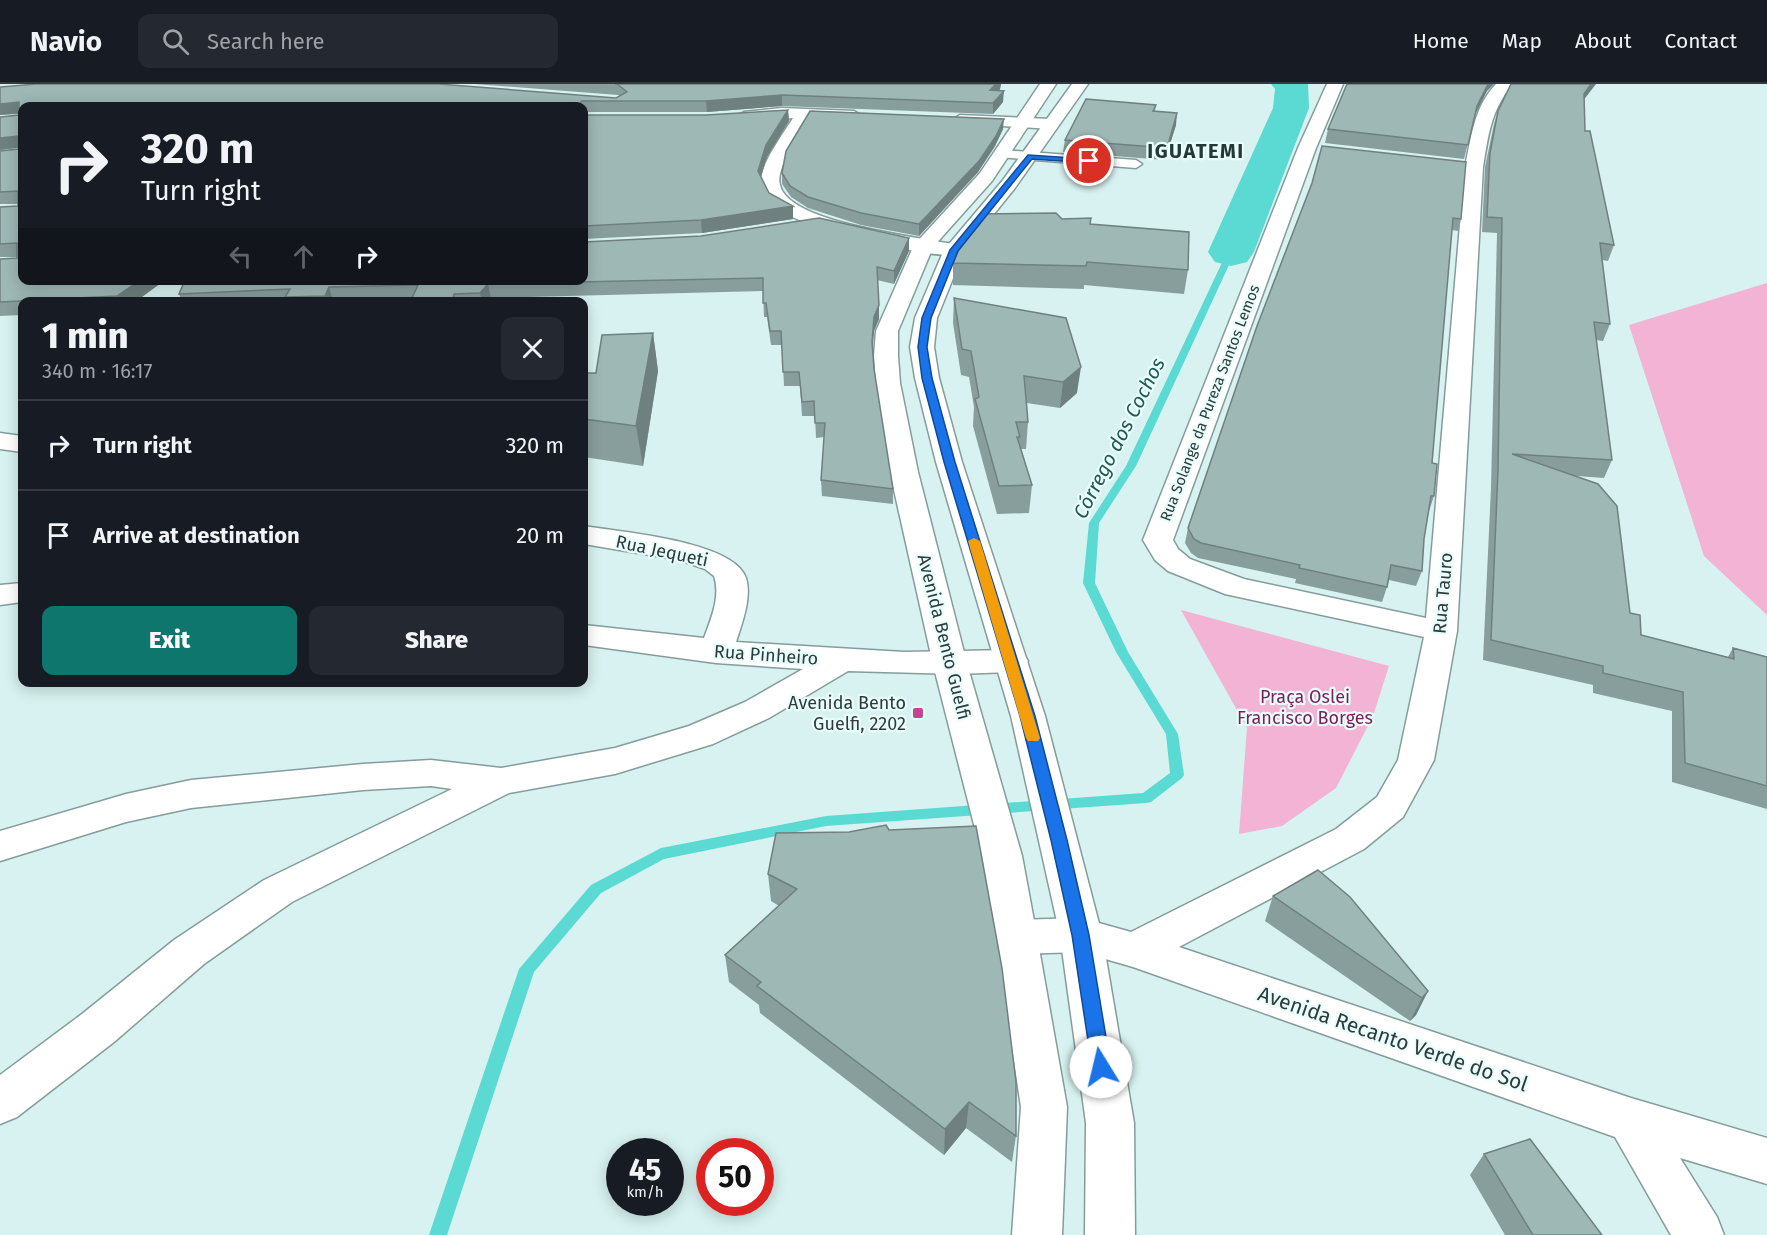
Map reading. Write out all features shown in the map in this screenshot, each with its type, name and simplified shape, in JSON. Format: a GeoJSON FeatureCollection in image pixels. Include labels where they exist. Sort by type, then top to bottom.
{"type":"FeatureCollection","features":[{"type":"Feature","properties":{"kind":"street","name":"Avenida Bento Guelfi"},"geometry":{"type":"LineString","coordinates":[[1037,1235],[1044,1107],[1016,937],[1002,856],[950,664],[904,472],[888,382],[886,356],[887,331],[924,244],[986,177],[1048,84]]}},
{"type":"Feature","properties":{"kind":"street"},"geometry":{"type":"LineString","coordinates":[[1080,84],[1030,156],[954,250],[926,318],[922,347],[927,378],[949,462],[1028,716],[1081,935],[1110,1123],[1110,1235]]}},
{"type":"Feature","properties":{"kind":"street","name":"Rua Solange da Pureza Santos Lemos"},"geometry":{"type":"LineString","coordinates":[[1335,84],[1313,149],[1158,540],[1166,554],[1179,565],[1236,587],[1441,631]]}},
{"type":"Feature","properties":{"kind":"street","name":"Rua Tauro"},"geometry":{"type":"LineString","coordinates":[[1134,950],[1350,839],[1390,807],[1416,760],[1441,631],[1468,167],[1488,103],[1494,92],[1504,84]]}},
{"type":"Feature","properties":{"kind":"street"},"geometry":{"type":"LineString","coordinates":[[729,114],[873,116]]}},
{"type":"Feature","properties":{"kind":"street"},"geometry":{"type":"LineString","coordinates":[[804,114],[774,168],[770,183],[772,191],[784,204],[797,213],[819,222],[890,239],[954,250]]}},
{"type":"Feature","properties":{"kind":"street"},"geometry":{"type":"LineString","coordinates":[[942,119],[1051,124]]}},
{"type":"Feature","properties":{"kind":"street"},"geometry":{"type":"LineString","coordinates":[[786,230],[819,222]]}},
{"type":"Feature","properties":{"kind":"street"},"geometry":{"type":"LineString","coordinates":[[0,441],[18,443]]}},
{"type":"Feature","properties":{"kind":"street","name":"Rua Jequeti"},"geometry":{"type":"LineString","coordinates":[[588,536],[685,553],[716,563],[726,570],[731,580],[730,602],[716,652]]}},
{"type":"Feature","properties":{"kind":"street"},"geometry":{"type":"LineString","coordinates":[[0,595],[18,593]]}},
{"type":"Feature","properties":{"kind":"street","name":"Rua Pinheiro"},"geometry":{"type":"LineString","coordinates":[[588,636],[716,652],[843,660],[950,664],[1011,661]]}},
{"type":"Feature","properties":{"kind":"street"},"geometry":{"type":"LineString","coordinates":[[0,846],[115,811],[190,795],[363,777],[419,774],[501,781],[615,761],[701,735],[757,710],[843,660]]}},
{"type":"Feature","properties":{"kind":"street"},"geometry":{"type":"LineString","coordinates":[[0,1102],[98,1028],[189,952],[278,891],[501,781]]}},
{"type":"Feature","properties":{"kind":"street","name":"Avenida Recanto Verde do Sol"},"geometry":{"type":"LineString","coordinates":[[1016,937],[1081,935],[1134,950],[1630,1120],[1767,1161]]}},
{"type":"Feature","properties":{"kind":"street"},"geometry":{"type":"LineString","coordinates":[[1630,1120],[1698,1235]]}},
{"type":"Feature","properties":{"kind":"lane"},"geometry":{"type":"LineString","coordinates":[[1002,154],[1136,164]]}},
{"type":"Feature","properties":{"kind":"green space"},"geometry":{"type":"Polygon","coordinates":[[[1767,283],[1767,615],[1704,556],[1629,325],[1767,283]]]}},
{"type":"Feature","properties":{"kind":"green space","name":"Praça Oslei Francisco Borges"},"geometry":{"type":"Polygon","coordinates":[[[1181,610],[1389,666],[1373,716],[1336,788],[1282,826],[1239,834],[1247,728],[1181,610]]]}},
{"type":"Feature","properties":{"kind":"building"},"geometry":{"type":"Polygon","coordinates":[[[36,84],[439,84],[616,98],[627,92],[617,84],[996,84],[990,90],[1004,91],[993,103],[782,95],[706,101],[18,102],[0,104],[0,87],[36,84]]]}},
{"type":"Feature","properties":{"kind":"building"},"geometry":{"type":"Polygon","coordinates":[[[1347,84],[1488,84],[1477,106],[1468,145],[1328,129],[1347,84]]]}},
{"type":"Feature","properties":{"kind":"building"},"geometry":{"type":"Polygon","coordinates":[[[1511,84],[1591,84],[1584,94],[1585,131],[1590,131],[1614,245],[1600,243],[1610,324],[1594,322],[1612,460],[1512,454],[1598,484],[1617,506],[1630,613],[1640,615],[1641,635],[1734,659],[1733,648],[1767,657],[1767,786],[1685,763],[1683,692],[1603,673],[1603,666],[1491,640],[1498,470],[1502,218],[1487,217],[1490,153],[1498,111],[1511,84]]]}},
{"type":"Feature","properties":{"kind":"building"},"geometry":{"type":"Polygon","coordinates":[[[1086,99],[1156,105],[1153,111],[1177,113],[1167,148],[1065,140],[1086,99]]]}},
{"type":"Feature","properties":{"kind":"building"},"geometry":{"type":"Polygon","coordinates":[[[788,110],[766,145],[758,171],[769,193],[793,206],[701,220],[588,226],[588,115],[706,115],[788,110]]]}},
{"type":"Feature","properties":{"kind":"building"},"geometry":{"type":"Polygon","coordinates":[[[810,111],[1004,119],[996,136],[979,161],[919,224],[861,213],[808,197],[790,186],[782,173],[786,151],[810,111]]]}},
{"type":"Feature","properties":{"kind":"building"},"geometry":{"type":"Polygon","coordinates":[[[18,115],[18,136],[0,138],[0,117],[18,115]]]}},
{"type":"Feature","properties":{"kind":"building"},"geometry":{"type":"Polygon","coordinates":[[[1322,146],[1466,162],[1461,219],[1453,218],[1432,463],[1437,464],[1434,496],[1431,496],[1424,539],[1422,571],[1391,565],[1387,587],[1201,543],[1194,539],[1188,528],[1257,326],[1312,183],[1322,146]]]}},
{"type":"Feature","properties":{"kind":"building"},"geometry":{"type":"Polygon","coordinates":[[[18,149],[18,191],[0,192],[0,151],[18,149]]]}},
{"type":"Feature","properties":{"kind":"building"},"geometry":{"type":"Polygon","coordinates":[[[18,206],[18,285],[133,285],[117,296],[18,297],[18,301],[0,302],[0,259],[17,258],[17,243],[0,244],[0,207],[18,206]]]}},
{"type":"Feature","properties":{"kind":"building"},"geometry":{"type":"Polygon","coordinates":[[[1056,213],[1062,219],[1091,218],[1090,224],[1189,232],[1188,270],[1087,262],[1086,266],[953,263],[967,230],[981,214],[1056,213]]]}},
{"type":"Feature","properties":{"kind":"building"},"geometry":{"type":"Polygon","coordinates":[[[819,218],[909,238],[894,271],[877,267],[879,305],[874,317],[872,342],[874,369],[893,489],[821,480],[825,423],[815,423],[814,401],[802,402],[799,372],[783,372],[781,331],[770,331],[766,303],[763,303],[763,278],[588,282],[588,242],[701,236],[819,218]]]}},
{"type":"Feature","properties":{"kind":"building"},"geometry":{"type":"Polygon","coordinates":[[[183,285],[418,285],[329,287],[325,296],[285,297],[290,289],[179,294],[183,285]]]}},
{"type":"Feature","properties":{"kind":"building"},"geometry":{"type":"Polygon","coordinates":[[[418,285],[487,285],[480,293],[454,294],[453,297],[412,297],[418,285]]]}},
{"type":"Feature","properties":{"kind":"building"},"geometry":{"type":"Polygon","coordinates":[[[954,298],[1066,318],[1081,367],[1063,382],[1024,376],[1028,422],[1016,422],[1020,437],[1017,437],[1032,485],[999,486],[975,399],[979,397],[971,351],[962,349],[954,298]]]}},
{"type":"Feature","properties":{"kind":"building"},"geometry":{"type":"Polygon","coordinates":[[[653,333],[636,426],[588,420],[588,373],[596,373],[602,335],[653,333]]]}},
{"type":"Feature","properties":{"kind":"building"},"geometry":{"type":"Polygon","coordinates":[[[886,825],[889,830],[976,826],[1002,968],[1016,1082],[1016,1136],[969,1102],[945,1129],[757,986],[761,982],[725,955],[797,889],[768,874],[776,833],[849,832],[886,825]]]}},
{"type":"Feature","properties":{"kind":"building"},"geometry":{"type":"Polygon","coordinates":[[[1318,870],[1350,897],[1428,991],[1422,998],[1273,896],[1318,870]]]}},
{"type":"Feature","properties":{"kind":"building"},"geometry":{"type":"Polygon","coordinates":[[[1530,1139],[1602,1235],[1533,1235],[1484,1154],[1530,1139]]]}},
{"type":"Feature","properties":{"kind":"waterway"},"geometry":{"type":"LineString","coordinates":[[1231,252],[1291,108],[1292,86],[1288,84]]}},
{"type":"Feature","properties":{"kind":"waterway","name":"Córrego dos Cochos"},"geometry":{"type":"LineString","coordinates":[[438,1235],[527,969],[596,889],[661,854],[826,821],[1146,798],[1177,775],[1172,734],[1122,652],[1089,583],[1094,523],[1131,466],[1231,252]]}},
{"type":"Feature","properties":{"kind":"slow traffic"},"geometry":{"type":"LineString","coordinates":[[974,541],[1033,738]]}},
{"type":"Feature","properties":{"kind":"place","name":"Avenida Bento Guelfi, 2202"},"geometry":{"type":"Point","coordinates":[918,713]}},
{"type":"Feature","properties":{"kind":"district","name":"IGUATEMI"},"geometry":{"type":"Point","coordinates":[1196,151]}},
{"type":"Feature","properties":{"kind":"route"},"geometry":{"type":"LineString","coordinates":[[1089,161],[1030,156],[954,250],[926,318],[922,347],[927,378],[949,462],[1028,716],[1059,840],[1081,935],[1101,1067]]}}]}
